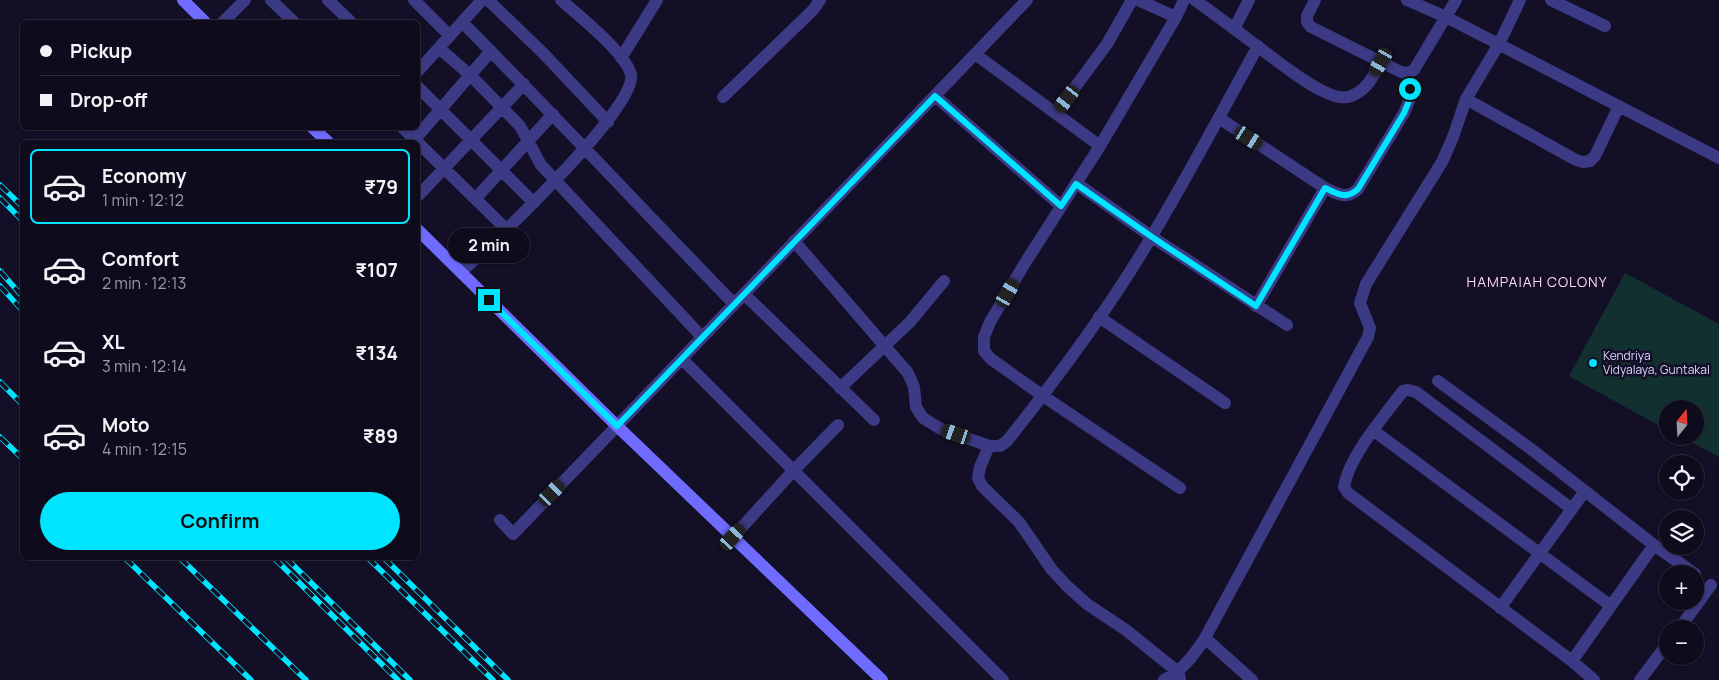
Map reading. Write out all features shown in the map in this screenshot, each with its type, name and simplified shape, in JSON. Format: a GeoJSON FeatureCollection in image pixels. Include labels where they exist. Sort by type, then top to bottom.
{"type":"FeatureCollection","features":[{"type":"Feature","properties":{"kind":"street"},"geometry":{"type":"LineString","coordinates":[[182,0],[204,20]]}},
{"type":"Feature","properties":{"kind":"street"},"geometry":{"type":"LineString","coordinates":[[226,20],[244,0]]}},
{"type":"Feature","properties":{"kind":"street"},"geometry":{"type":"LineString","coordinates":[[271,0],[292,20]]}},
{"type":"Feature","properties":{"kind":"street"},"geometry":{"type":"LineString","coordinates":[[328,0],[349,20]]}},
{"type":"Feature","properties":{"kind":"street"},"geometry":{"type":"LineString","coordinates":[[414,0],[450,36]]}},
{"type":"Feature","properties":{"kind":"street"},"geometry":{"type":"LineString","coordinates":[[420,70],[482,0]]}},
{"type":"Feature","properties":{"kind":"street"},"geometry":{"type":"LineString","coordinates":[[488,0],[544,54],[608,122]]}},
{"type":"Feature","properties":{"kind":"street"},"geometry":{"type":"LineString","coordinates":[[461,272],[534,203],[608,122],[628,90],[631,76],[626,63],[561,0]]}},
{"type":"Feature","properties":{"kind":"street"},"geometry":{"type":"LineString","coordinates":[[621,58],[656,0]]}},
{"type":"Feature","properties":{"kind":"street"},"geometry":{"type":"LineString","coordinates":[[722,97],[813,10],[820,0]]}},
{"type":"Feature","properties":{"kind":"street"},"geometry":{"type":"LineString","coordinates":[[500,520],[513,534],[1027,0]]}},
{"type":"Feature","properties":{"kind":"street"},"geometry":{"type":"LineString","coordinates":[[1056,113],[1102,51],[1132,0]]}},
{"type":"Feature","properties":{"kind":"street"},"geometry":{"type":"LineString","coordinates":[[1138,0],[1176,17]]}},
{"type":"Feature","properties":{"kind":"street"},"geometry":{"type":"LineString","coordinates":[[1180,488],[991,359],[984,350],[984,337],[990,322],[1025,263],[1100,146],[1176,17],[1184,0]]}},
{"type":"Feature","properties":{"kind":"street"},"geometry":{"type":"LineString","coordinates":[[1195,0],[1288,70],[1334,96],[1346,97],[1360,92],[1368,84],[1381,62]]}},
{"type":"Feature","properties":{"kind":"street"},"geometry":{"type":"LineString","coordinates":[[1234,29],[1249,0]]}},
{"type":"Feature","properties":{"kind":"street"},"geometry":{"type":"LineString","coordinates":[[1315,0],[1307,16],[1307,22],[1311,27],[1401,72],[1408,73],[1414,70],[1456,0]]}},
{"type":"Feature","properties":{"kind":"street"},"geometry":{"type":"LineString","coordinates":[[1407,0],[1446,17],[1719,158]]}},
{"type":"Feature","properties":{"kind":"street"},"geometry":{"type":"LineString","coordinates":[[1164,680],[1179,676],[1205,638],[1368,337],[1370,328],[1360,303],[1366,284],[1442,162],[1453,137],[1466,98],[1498,44],[1520,0]]}},
{"type":"Feature","properties":{"kind":"street"},"geometry":{"type":"LineString","coordinates":[[1551,0],[1605,26]]}},
{"type":"Feature","properties":{"kind":"street"},"geometry":{"type":"LineString","coordinates":[[462,22],[553,114],[734,304]]}},
{"type":"Feature","properties":{"kind":"street"},"geometry":{"type":"LineString","coordinates":[[794,241],[908,373],[914,387],[916,407],[923,418],[939,428],[990,446],[1000,446],[1007,441],[1043,396],[1099,317],[1152,237],[1258,46]]}},
{"type":"Feature","properties":{"kind":"street"},"geometry":{"type":"LineString","coordinates":[[439,48],[470,75],[520,126],[541,165],[702,338]]}},
{"type":"Feature","properties":{"kind":"street"},"geometry":{"type":"LineString","coordinates":[[405,130],[415,139],[491,51]]}},
{"type":"Feature","properties":{"kind":"street"},"geometry":{"type":"LineString","coordinates":[[975,54],[1100,146]]}},
{"type":"Feature","properties":{"kind":"street"},"geometry":{"type":"LineString","coordinates":[[1219,118],[1325,188],[1339,194],[1352,194],[1358,189],[1404,113],[1409,101],[1408,73]]}},
{"type":"Feature","properties":{"kind":"street"},"geometry":{"type":"LineString","coordinates":[[420,194],[524,84]]}},
{"type":"Feature","properties":{"kind":"street"},"geometry":{"type":"LineString","coordinates":[[420,89],[534,203]]}},
{"type":"Feature","properties":{"kind":"street"},"geometry":{"type":"LineString","coordinates":[[935,96],[1061,206]]}},
{"type":"Feature","properties":{"kind":"street"},"geometry":{"type":"LineString","coordinates":[[1466,98],[1518,129],[1583,162],[1590,161],[1595,156],[1619,106]]}},
{"type":"Feature","properties":{"kind":"street"},"geometry":{"type":"LineString","coordinates":[[476,198],[553,114]]}},
{"type":"Feature","properties":{"kind":"street"},"geometry":{"type":"LineString","coordinates":[[315,130],[326,140]]}},
{"type":"Feature","properties":{"kind":"street"},"geometry":{"type":"LineString","coordinates":[[420,144],[507,230]]}},
{"type":"Feature","properties":{"kind":"street"},"geometry":{"type":"LineString","coordinates":[[1076,184],[1152,237],[1287,325]]}},
{"type":"Feature","properties":{"kind":"street"},"geometry":{"type":"LineString","coordinates":[[1256,306],[1325,188]]}},
{"type":"Feature","properties":{"kind":"street"},"geometry":{"type":"LineString","coordinates":[[420,232],[617,426],[882,680]]}},
{"type":"Feature","properties":{"kind":"street"},"geometry":{"type":"LineString","coordinates":[[840,388],[910,322],[944,281]]}},
{"type":"Feature","properties":{"kind":"street"},"geometry":{"type":"LineString","coordinates":[[744,294],[874,420]]}},
{"type":"Feature","properties":{"kind":"street"},"geometry":{"type":"LineString","coordinates":[[1099,317],[1225,403]]}},
{"type":"Feature","properties":{"kind":"street"},"geometry":{"type":"LineString","coordinates":[[682,359],[1003,680]]}},
{"type":"Feature","properties":{"kind":"street"},"geometry":{"type":"LineString","coordinates":[[1438,381],[1682,565]]}},
{"type":"Feature","properties":{"kind":"street"},"geometry":{"type":"LineString","coordinates":[[1572,509],[1416,392],[1408,390],[1403,391],[1374,431],[1346,476],[1344,487],[1348,493],[1572,661],[1588,678]]}},
{"type":"Feature","properties":{"kind":"street"},"geometry":{"type":"LineString","coordinates":[[733,537],[838,425]]}},
{"type":"Feature","properties":{"kind":"street"},"geometry":{"type":"LineString","coordinates":[[1374,431],[1611,606]]}},
{"type":"Feature","properties":{"kind":"street"},"geometry":{"type":"LineString","coordinates":[[990,446],[980,467],[978,478],[982,486],[1019,522],[1052,570],[1068,587],[1087,604],[1126,630],[1179,676]]}},
{"type":"Feature","properties":{"kind":"street"},"geometry":{"type":"LineString","coordinates":[[1500,608],[1585,491]]}},
{"type":"Feature","properties":{"kind":"street"},"geometry":{"type":"LineString","coordinates":[[1572,661],[1654,545]]}},
{"type":"Feature","properties":{"kind":"street"},"geometry":{"type":"LineString","coordinates":[[1686,620],[1715,588],[1704,580]]}},
{"type":"Feature","properties":{"kind":"street"},"geometry":{"type":"LineString","coordinates":[[1205,638],[1252,680]]}},
{"type":"Feature","properties":{"kind":"street"},"geometry":{"type":"LineString","coordinates":[[1640,680],[1659,655]]}},
{"type":"Feature","properties":{"kind":"green space"},"geometry":{"type":"Polygon","coordinates":[[[1625,273],[1719,324],[1719,457],[1697,445],[1704,445],[1704,400],[1659,400],[1659,426],[1569,376],[1625,273]]]}},
{"type":"Feature","properties":{"kind":"railway"},"geometry":{"type":"LineString","coordinates":[[0,185],[20,204]]}},
{"type":"Feature","properties":{"kind":"railway"},"geometry":{"type":"LineString","coordinates":[[0,198],[20,218]]}},
{"type":"Feature","properties":{"kind":"railway"},"geometry":{"type":"LineString","coordinates":[[0,271],[20,294]]}},
{"type":"Feature","properties":{"kind":"railway"},"geometry":{"type":"LineString","coordinates":[[0,286],[20,308]]}},
{"type":"Feature","properties":{"kind":"railway"},"geometry":{"type":"LineString","coordinates":[[0,382],[20,402]]}},
{"type":"Feature","properties":{"kind":"railway"},"geometry":{"type":"LineString","coordinates":[[0,437],[20,456]]}},
{"type":"Feature","properties":{"kind":"railway"},"geometry":{"type":"LineString","coordinates":[[127,560],[251,680]]}},
{"type":"Feature","properties":{"kind":"railway"},"geometry":{"type":"LineString","coordinates":[[182,560],[306,680]]}},
{"type":"Feature","properties":{"kind":"railway"},"geometry":{"type":"LineString","coordinates":[[276,560],[398,680]]}},
{"type":"Feature","properties":{"kind":"railway"},"geometry":{"type":"LineString","coordinates":[[288,560],[410,680]]}},
{"type":"Feature","properties":{"kind":"railway"},"geometry":{"type":"LineString","coordinates":[[370,560],[493,680]]}},
{"type":"Feature","properties":{"kind":"railway"},"geometry":{"type":"LineString","coordinates":[[386,560],[508,680]]}},
{"type":"Feature","properties":{"kind":"place","name":"Kendriya Vidyalaya, Guntakal"},"geometry":{"type":"Point","coordinates":[1593,363]}},
{"type":"Feature","properties":{"kind":"district","name":"HAMPAIAH COLONY"},"geometry":{"type":"Point","coordinates":[1537,282]}},
{"type":"Feature","properties":{"kind":"route"},"geometry":{"type":"LineString","coordinates":[[489,300],[617,426],[935,96],[1061,206],[1076,184],[1256,306],[1325,188],[1347,195],[1352,194],[1358,189],[1404,113],[1409,101],[1410,89]]}}]}
